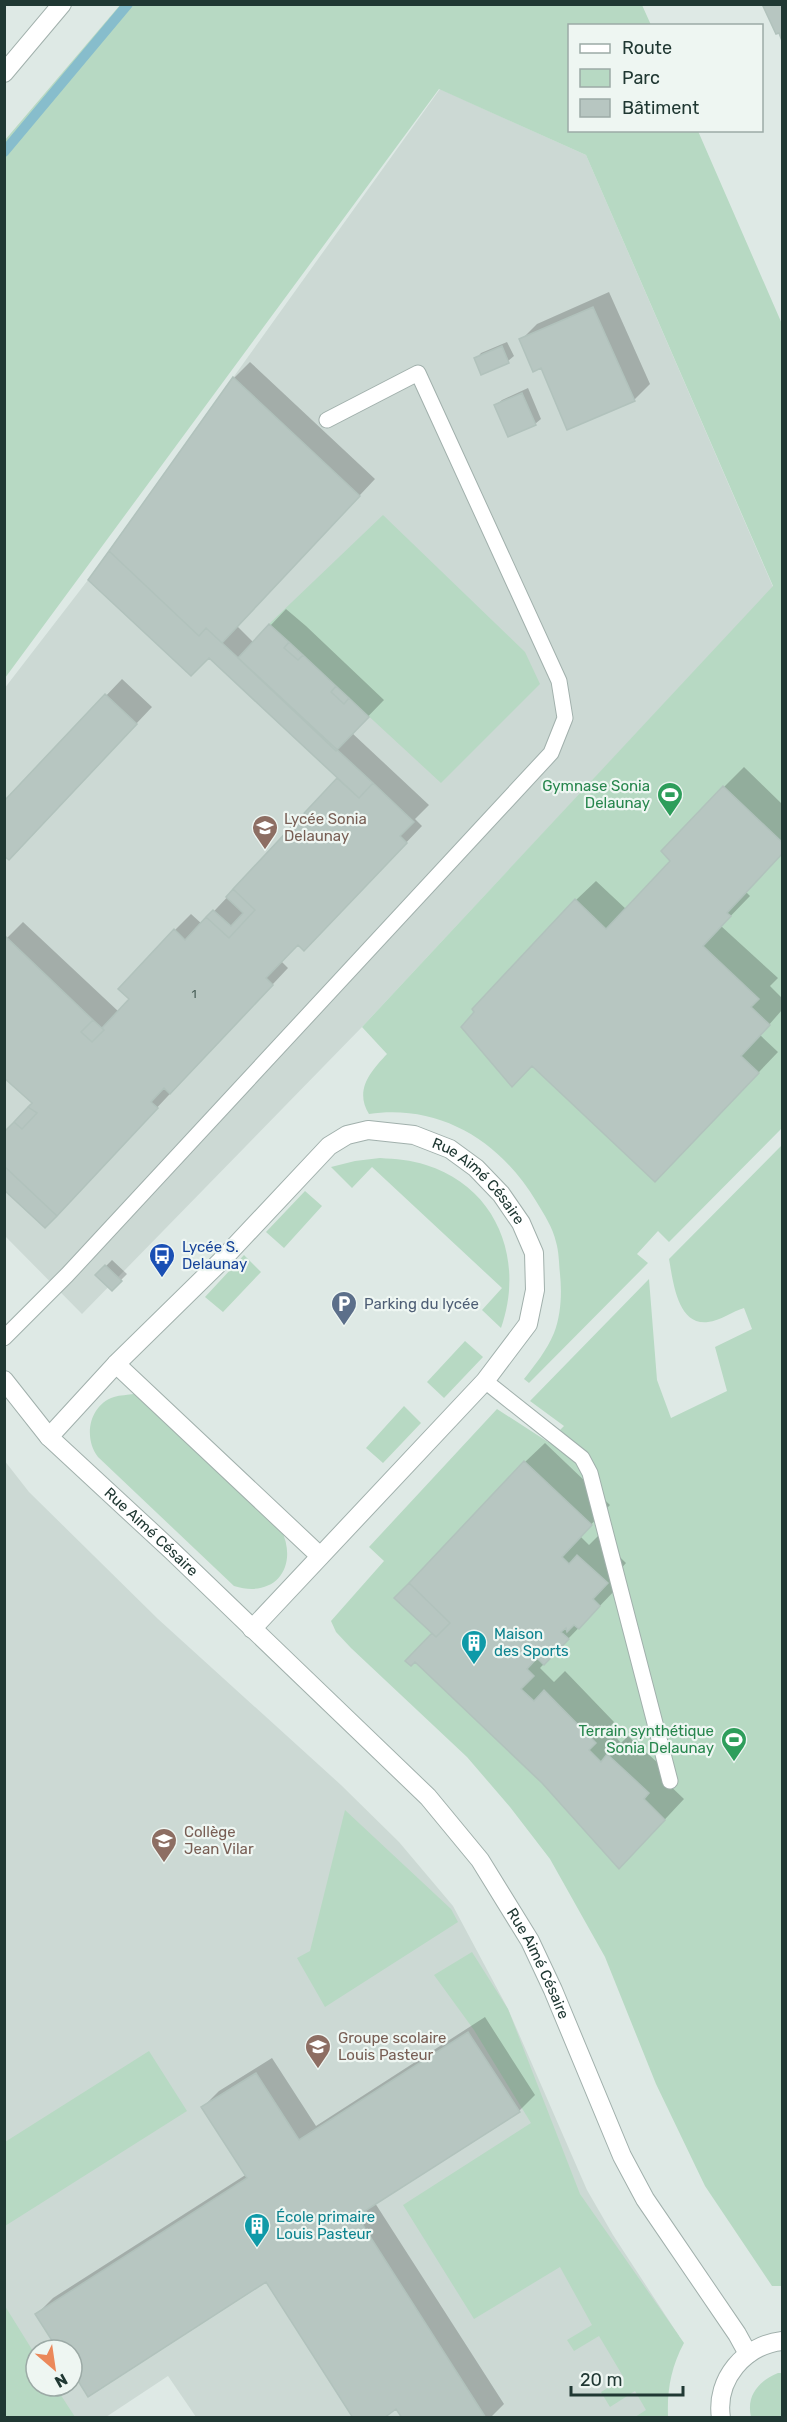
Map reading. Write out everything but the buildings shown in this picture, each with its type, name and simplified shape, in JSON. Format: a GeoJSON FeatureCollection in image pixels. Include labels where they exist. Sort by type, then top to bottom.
{"type":"FeatureCollection","features":[{"type":"Feature","properties":{"kind":"street"},"geometry":{"type":"LineString","coordinates":[[4,73],[62,4]]}},
{"type":"Feature","properties":{"kind":"street","name":"Rue Aimé Césaire"},"geometry":{"type":"LineString","coordinates":[[48,1437],[329,1146],[347,1135],[368,1130],[414,1135],[450,1149],[476,1168],[501,1194],[521,1222],[534,1253],[535,1290],[528,1324],[485,1381],[252,1629]]}},
{"type":"Feature","properties":{"kind":"street"},"geometry":{"type":"LineString","coordinates":[[116,1364],[321,1556]]}},
{"type":"Feature","properties":{"kind":"street","name":"Rue Aimé Césaire"},"geometry":{"type":"LineString","coordinates":[[4,1380],[48,1437],[428,1797],[480,1860],[530,1941],[554,1990],[622,2156],[645,2199],[737,2334],[748,2354]]}},
{"type":"Feature","properties":{"kind":"street"},"geometry":{"type":"LineString","coordinates":[[721,2418],[723,2387],[733,2368],[748,2354],[763,2346],[783,2341]]}},
{"type":"Feature","properties":{"kind":"lane"},"geometry":{"type":"LineString","coordinates":[[4,1338],[67,1275],[551,753],[565,718],[559,681],[418,373],[327,420]]}},
{"type":"Feature","properties":{"kind":"lane"},"geometry":{"type":"LineString","coordinates":[[485,1381],[582,1458],[590,1473],[670,1781]]}},
{"type":"Feature","properties":{"kind":"shaded area","name":"Lycée Sonia Delaunay"},"geometry":{"type":"Polygon","coordinates":[[[440,89],[586,155],[773,587],[362,1027],[82,1314],[5,1236],[4,689],[88,580],[440,89]]]}},
{"type":"Feature","properties":{"kind":"shaded area","name":"Groupe scolaire Louis Pasteur"},"geometry":{"type":"Polygon","coordinates":[[[4,1460],[29,1492],[158,1619],[341,1785],[399,1842],[453,1906],[508,2009],[587,2190],[613,2235],[679,2336],[661,2417],[196,2417],[168,2376],[106,2417],[5,2417],[4,1460]]]}},
{"type":"Feature","properties":{"kind":"green space"},"geometry":{"type":"Polygon","coordinates":[[[120,5],[642,5],[651,24],[568,24],[568,132],[698,132],[782,324],[782,1128],[669,1242],[658,1231],[637,1254],[648,1263],[529,1383],[524,1379],[551,1339],[560,1311],[558,1254],[550,1226],[536,1201],[505,1161],[486,1144],[466,1131],[444,1121],[420,1115],[395,1112],[369,1114],[363,1097],[366,1081],[387,1054],[362,1027],[773,586],[586,155],[439,89],[5,678],[5,140],[120,5]]]}},
{"type":"Feature","properties":{"kind":"green space"},"geometry":{"type":"Polygon","coordinates":[[[383,515],[525,652],[540,684],[441,783],[269,624],[383,515]]]}},
{"type":"Feature","properties":{"kind":"green space"},"geometry":{"type":"Polygon","coordinates":[[[782,1145],[782,2286],[772,2286],[705,2186],[656,2084],[605,1957],[550,1859],[467,1757],[351,1648],[336,1632],[331,1621],[384,1561],[369,1547],[497,1409],[548,1442],[564,1426],[530,1401],[649,1279],[657,1380],[671,1418],[727,1391],[715,1347],[752,1329],[744,1308],[708,1322],[689,1317],[678,1300],[669,1259],[782,1145]]]}},
{"type":"Feature","properties":{"kind":"green space"},"geometry":{"type":"Polygon","coordinates":[[[380,1158],[420,1163],[451,1176],[471,1190],[487,1208],[499,1229],[507,1252],[508,1302],[501,1328],[482,1310],[502,1288],[372,1167],[352,1188],[331,1167],[380,1158]]]}},
{"type":"Feature","properties":{"kind":"green space"},"geometry":{"type":"Polygon","coordinates":[[[305,1191],[322,1206],[284,1248],[266,1232],[305,1191]]]}},
{"type":"Feature","properties":{"kind":"green space"},"geometry":{"type":"Polygon","coordinates":[[[244,1255],[261,1272],[223,1312],[205,1297],[244,1255]]]}},
{"type":"Feature","properties":{"kind":"green space"},"geometry":{"type":"Polygon","coordinates":[[[465,1341],[483,1357],[444,1398],[427,1382],[465,1341]]]}},
{"type":"Feature","properties":{"kind":"green space"},"geometry":{"type":"Polygon","coordinates":[[[134,1394],[143,1398],[281,1529],[286,1543],[285,1567],[272,1583],[262,1588],[249,1589],[234,1586],[98,1457],[93,1449],[90,1432],[94,1414],[106,1401],[116,1396],[134,1394]]]}},
{"type":"Feature","properties":{"kind":"green space"},"geometry":{"type":"Polygon","coordinates":[[[404,1406],[421,1423],[383,1463],[366,1448],[404,1406]]]}},
{"type":"Feature","properties":{"kind":"green space"},"geometry":{"type":"Polygon","coordinates":[[[345,1810],[451,1909],[458,1922],[325,2007],[297,1958],[310,1951],[345,1810]]]}},
{"type":"Feature","properties":{"kind":"green space"},"geometry":{"type":"Polygon","coordinates":[[[472,1952],[508,2009],[580,2194],[684,2343],[671,2379],[668,2417],[635,2417],[646,2410],[635,2391],[610,2407],[601,2392],[624,2378],[599,2336],[574,2351],[567,2340],[592,2325],[560,2267],[474,2319],[403,2205],[531,2123],[474,2030],[434,1975],[472,1952]]]}},
{"type":"Feature","properties":{"kind":"green space"},"geometry":{"type":"Polygon","coordinates":[[[149,2051],[187,2111],[5,2226],[5,2142],[149,2051]]]}},
{"type":"Feature","properties":{"kind":"green space"},"geometry":{"type":"Polygon","coordinates":[[[5,2306],[25,2338],[24,2398],[63,2398],[75,2417],[5,2417],[5,2306]]]}},
{"type":"Feature","properties":{"kind":"green space"},"geometry":{"type":"Polygon","coordinates":[[[782,2373],[782,2417],[751,2417],[752,2396],[765,2380],[782,2373]]]}},
{"type":"Feature","properties":{"kind":"waterway"},"geometry":{"type":"LineString","coordinates":[[4,152],[128,4]]}},
{"type":"Feature","properties":{"kind":"place","name":"Gymnase Sonia Delaunay"},"geometry":{"type":"Point","coordinates":[670,818]}},
{"type":"Feature","properties":{"kind":"place","name":"Lycée Sonia Delaunay"},"geometry":{"type":"Point","coordinates":[265,851]}},
{"type":"Feature","properties":{"kind":"place","name":"Lycée S. Delaunay"},"geometry":{"type":"Point","coordinates":[162,1279]}},
{"type":"Feature","properties":{"kind":"place","name":"Parking du lycée"},"geometry":{"type":"Point","coordinates":[344,1327]}},
{"type":"Feature","properties":{"kind":"place","name":"Maison des Sports"},"geometry":{"type":"Point","coordinates":[474,1666]}},
{"type":"Feature","properties":{"kind":"place","name":"Terrain synthétique Sonia Delaunay"},"geometry":{"type":"Point","coordinates":[734,1763]}},
{"type":"Feature","properties":{"kind":"place","name":"Collège Jean Vilar"},"geometry":{"type":"Point","coordinates":[164,1864]}},
{"type":"Feature","properties":{"kind":"place","name":"Groupe scolaire Louis Pasteur"},"geometry":{"type":"Point","coordinates":[318,2070]}},
{"type":"Feature","properties":{"kind":"place","name":"École primaire Louis Pasteur"},"geometry":{"type":"Point","coordinates":[257,2249]}}]}
